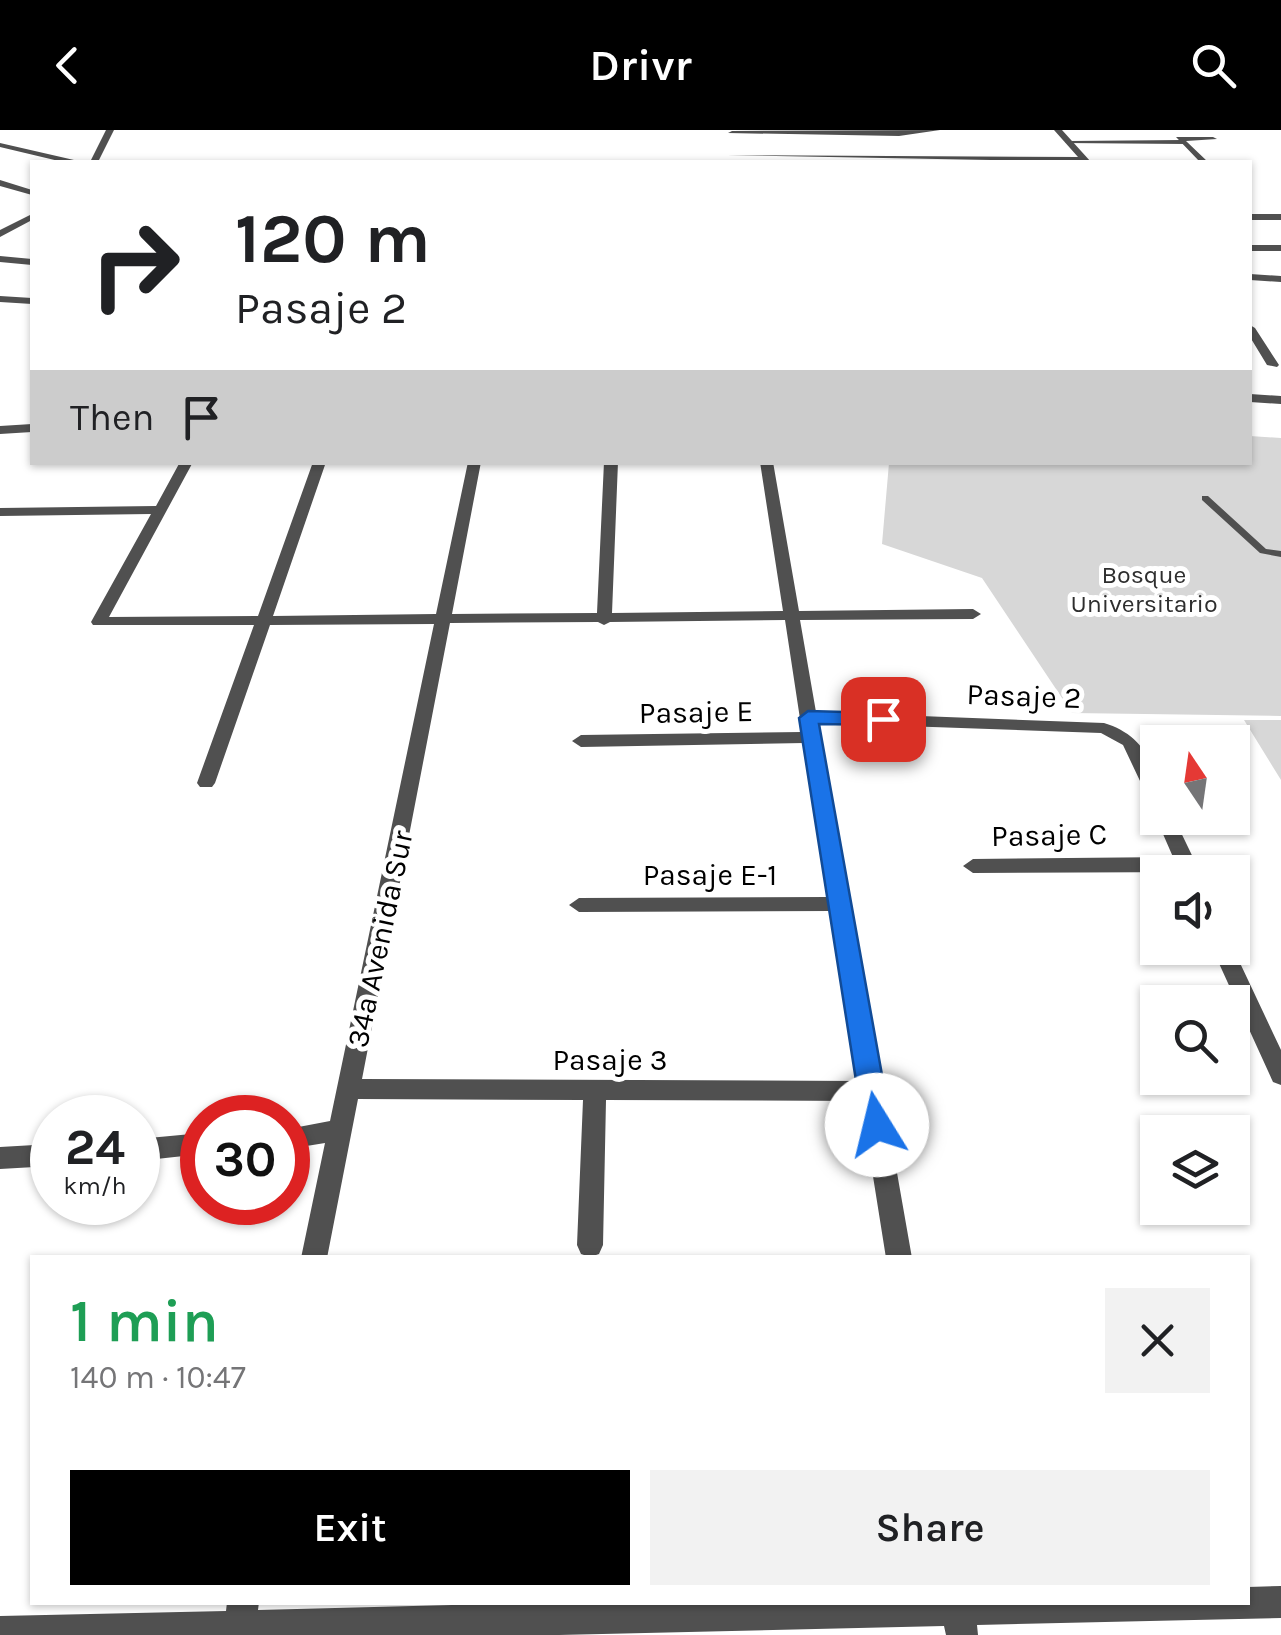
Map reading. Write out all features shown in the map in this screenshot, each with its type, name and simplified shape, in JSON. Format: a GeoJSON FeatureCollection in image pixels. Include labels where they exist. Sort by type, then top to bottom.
{"type":"FeatureCollection","features":[{"type":"Feature","properties":{"kind":"street"},"geometry":{"type":"LineString","coordinates":[[936,130],[731,132],[730,159],[913,156],[958,160]]}},
{"type":"Feature","properties":{"kind":"street"},"geometry":{"type":"LineString","coordinates":[[1058,130],[1085,160]]}},
{"type":"Feature","properties":{"kind":"street"},"geometry":{"type":"LineString","coordinates":[[95,160],[106,131]]}},
{"type":"Feature","properties":{"kind":"street"},"geometry":{"type":"LineString","coordinates":[[898,132],[913,156]]}},
{"type":"Feature","properties":{"kind":"street"},"geometry":{"type":"LineString","coordinates":[[1202,160],[1179,139],[1212,139]]}},
{"type":"Feature","properties":{"kind":"street"},"geometry":{"type":"LineString","coordinates":[[1069,143],[1182,142]]}},
{"type":"Feature","properties":{"kind":"street"},"geometry":{"type":"LineString","coordinates":[[0,145],[62,160]]}},
{"type":"Feature","properties":{"kind":"street"},"geometry":{"type":"LineString","coordinates":[[0,183],[16,178]]}},
{"type":"Feature","properties":{"kind":"street"},"geometry":{"type":"LineString","coordinates":[[0,183],[30,192]]}},
{"type":"Feature","properties":{"kind":"street"},"geometry":{"type":"LineString","coordinates":[[1255,217],[1281,217]]}},
{"type":"Feature","properties":{"kind":"street"},"geometry":{"type":"LineString","coordinates":[[0,234],[30,218]]}},
{"type":"Feature","properties":{"kind":"street"},"geometry":{"type":"LineString","coordinates":[[1252,248],[1281,248]]}},
{"type":"Feature","properties":{"kind":"street"},"geometry":{"type":"LineString","coordinates":[[0,259],[30,262]]}},
{"type":"Feature","properties":{"kind":"street"},"geometry":{"type":"LineString","coordinates":[[1252,277],[1281,279]]}},
{"type":"Feature","properties":{"kind":"street"},"geometry":{"type":"LineString","coordinates":[[0,299],[30,302]]}},
{"type":"Feature","properties":{"kind":"street"},"geometry":{"type":"LineString","coordinates":[[1252,331],[1272,365]]}},
{"type":"Feature","properties":{"kind":"street"},"geometry":{"type":"LineString","coordinates":[[1252,398],[1281,400]]}},
{"type":"Feature","properties":{"kind":"street"},"geometry":{"type":"LineString","coordinates":[[0,430],[30,428]]}},
{"type":"Feature","properties":{"kind":"street"},"geometry":{"type":"LineString","coordinates":[[185,465],[99,622],[974,614]]}},
{"type":"Feature","properties":{"kind":"street"},"geometry":{"type":"LineString","coordinates":[[206,783],[319,465]]}},
{"type":"Feature","properties":{"kind":"street","name":"34a Avenida Sur"},"geometry":{"type":"LineString","coordinates":[[315,1255],[473,465]]}},
{"type":"Feature","properties":{"kind":"street"},"geometry":{"type":"LineString","coordinates":[[604,620],[611,465]]}},
{"type":"Feature","properties":{"kind":"street"},"geometry":{"type":"LineString","coordinates":[[767,465],[899,1255]]}},
{"type":"Feature","properties":{"kind":"street"},"geometry":{"type":"LineString","coordinates":[[0,512],[161,510]]}},
{"type":"Feature","properties":{"kind":"street","name":"Pasaje 2"},"geometry":{"type":"LineString","coordinates":[[810,727],[1091,725],[1116,732],[1130,742],[1140,763]]}},
{"type":"Feature","properties":{"kind":"street","name":"Pasaje E"},"geometry":{"type":"LineString","coordinates":[[581,741],[810,727]]}},
{"type":"Feature","properties":{"kind":"street","name":"Pasaje C"},"geometry":{"type":"LineString","coordinates":[[973,866],[1140,868]]}},
{"type":"Feature","properties":{"kind":"street","name":"Pasaje E-1"},"geometry":{"type":"LineString","coordinates":[[579,905],[840,904]]}},
{"type":"Feature","properties":{"kind":"street"},"geometry":{"type":"LineString","coordinates":[[1231,965],[1281,1074]]}},
{"type":"Feature","properties":{"kind":"street","name":"Pasaje 3"},"geometry":{"type":"LineString","coordinates":[[348,1089],[872,1092]]}},
{"type":"Feature","properties":{"kind":"street"},"geometry":{"type":"LineString","coordinates":[[590,1245],[595,1090]]}},
{"type":"Feature","properties":{"kind":"street"},"geometry":{"type":"LineString","coordinates":[[310,1135],[340,1130]]}},
{"type":"Feature","properties":{"kind":"street"},"geometry":{"type":"LineString","coordinates":[[0,1158],[30,1156]]}},
{"type":"Feature","properties":{"kind":"street"},"geometry":{"type":"LineString","coordinates":[[1250,1603],[1281,1602]]}},
{"type":"Feature","properties":{"kind":"street"},"geometry":{"type":"LineString","coordinates":[[0,1632],[241,1614],[959,1616],[1212,1605]]}},
{"type":"Feature","properties":{"kind":"lane"},"geometry":{"type":"LineString","coordinates":[[1204,498],[1263,551],[1281,554]]}},
{"type":"Feature","properties":{"kind":"green space","name":"Bosque Universitario"},"geometry":{"type":"Polygon","coordinates":[[[1252,436],[1281,438],[1281,716],[1072,713],[982,578],[882,544],[889,465],[1252,465],[1252,436]]]}},
{"type":"Feature","properties":{"kind":"green space"},"geometry":{"type":"Polygon","coordinates":[[[1244,720],[1281,720],[1281,780],[1250,725],[1244,720]]]}},
{"type":"Feature","properties":{"kind":"route"},"geometry":{"type":"LineString","coordinates":[[877,1125],[808,718],[883,719]]}}]}
